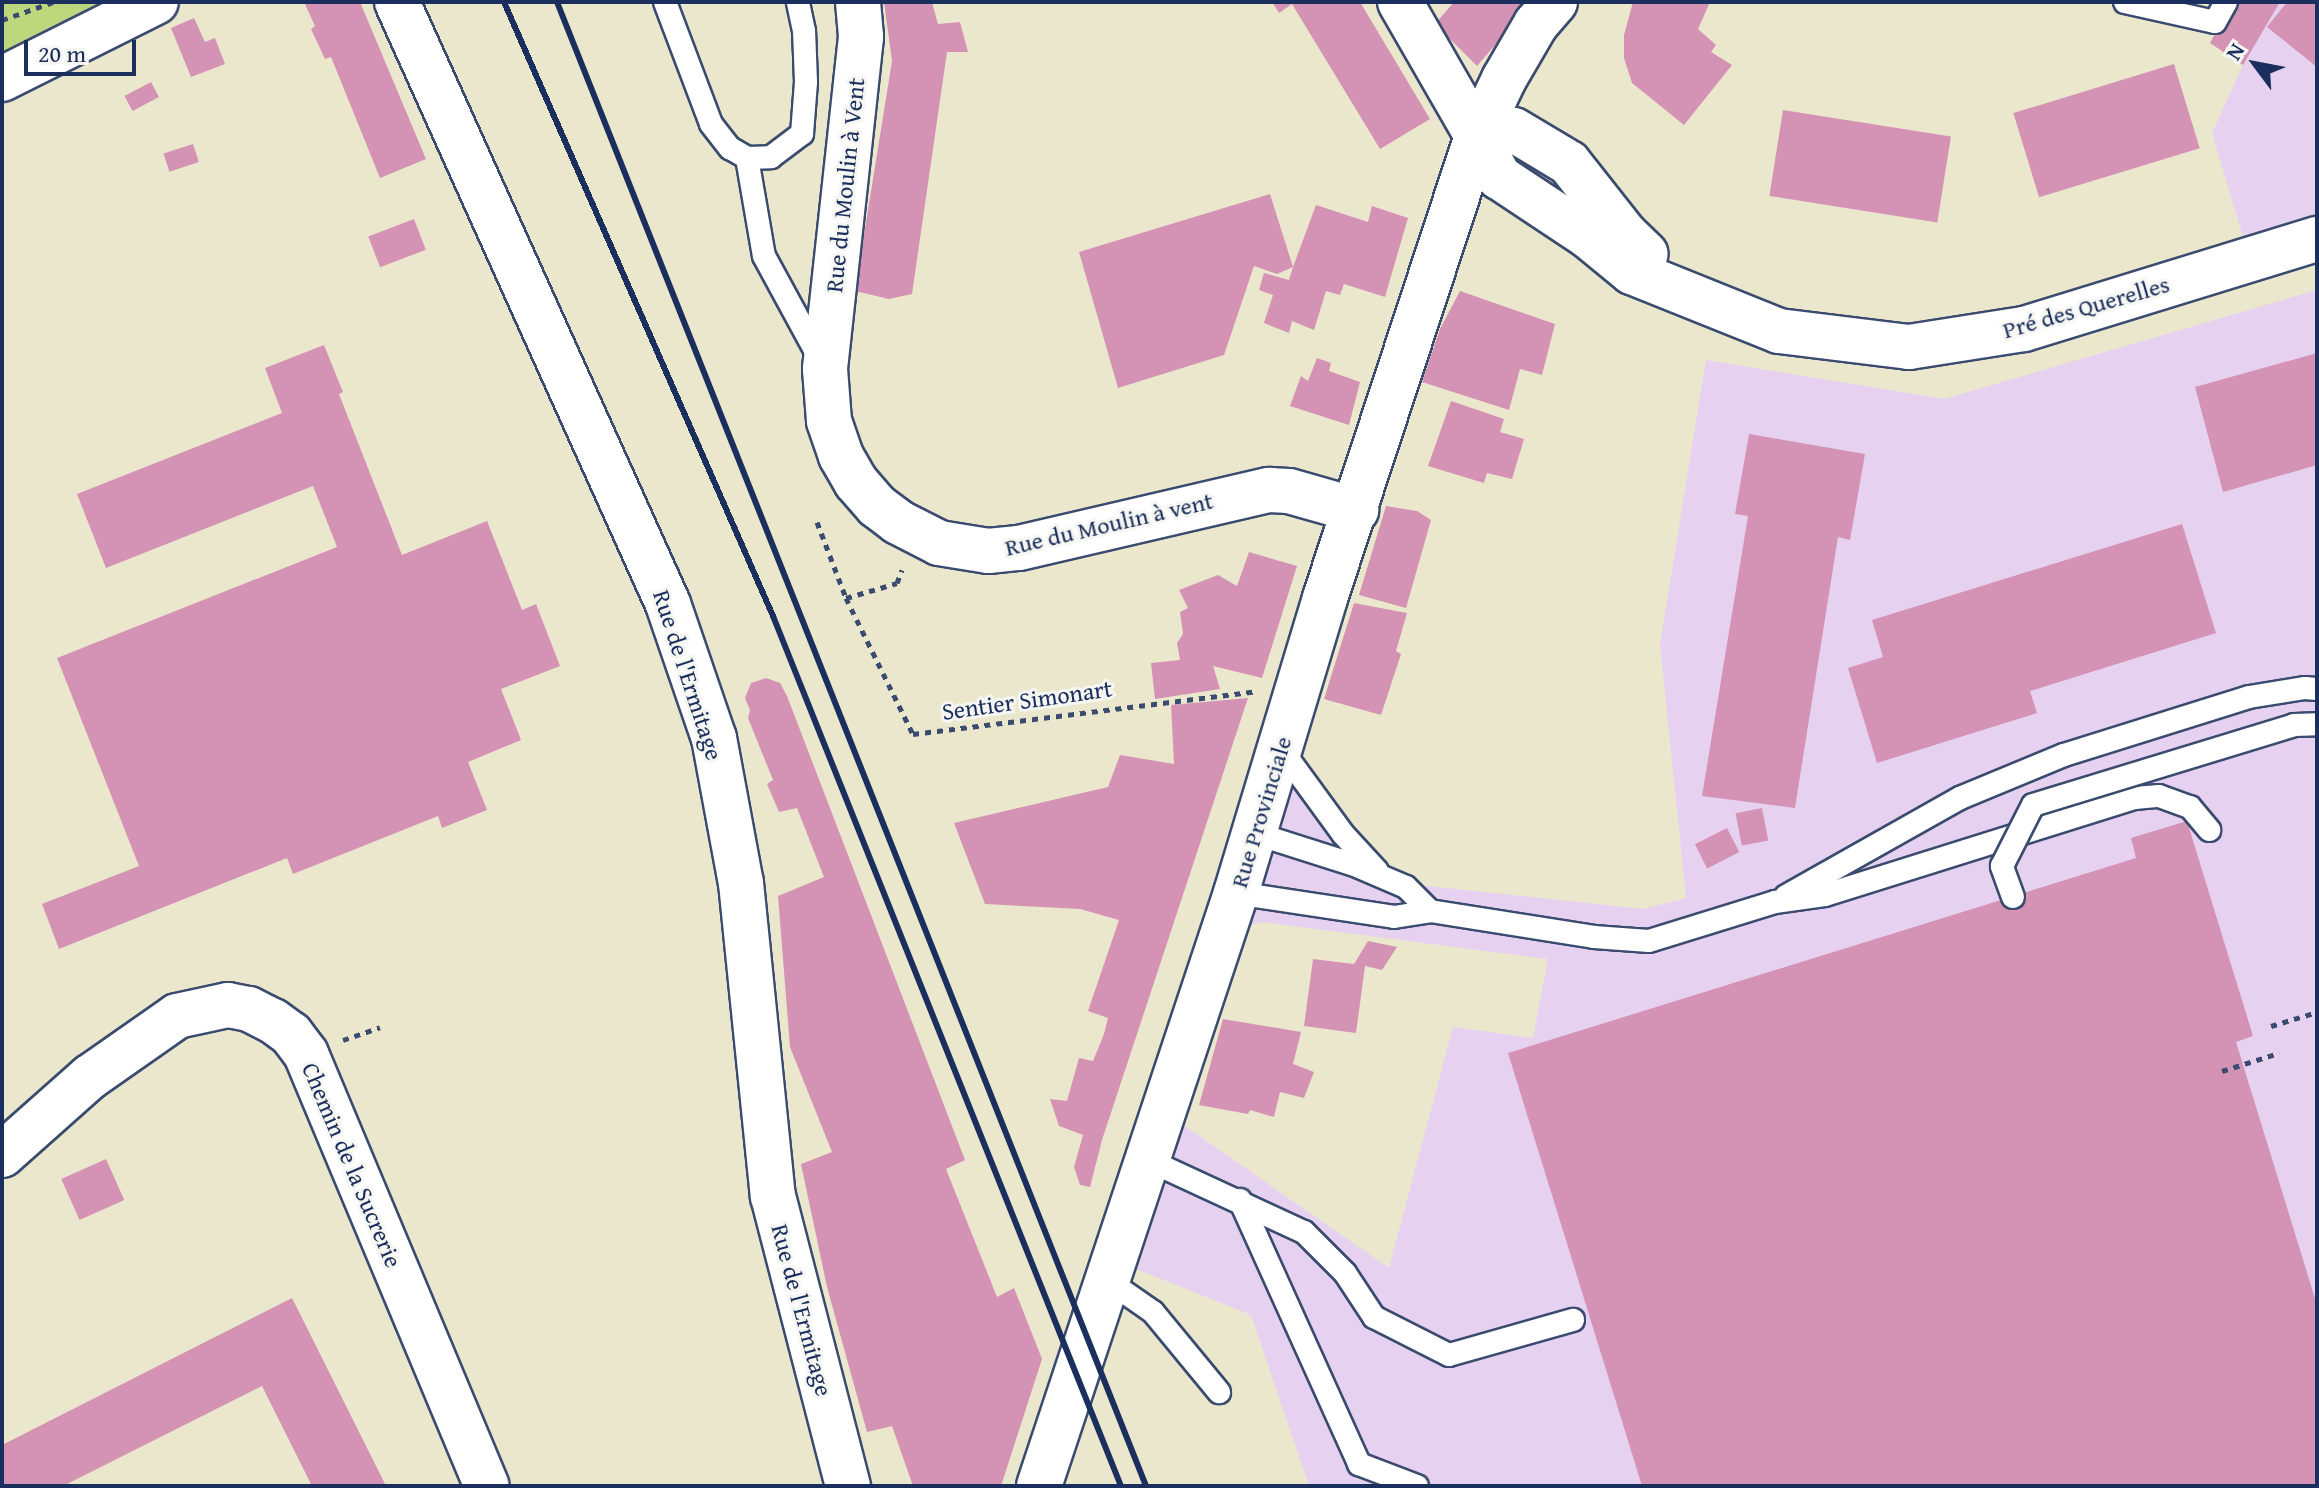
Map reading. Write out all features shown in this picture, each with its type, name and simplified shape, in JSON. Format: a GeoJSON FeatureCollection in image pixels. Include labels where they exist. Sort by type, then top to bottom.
{"type":"FeatureCollection","features":[{"type":"Feature","properties":{"kind":"street"},"geometry":{"type":"LineString","coordinates":[[2,79],[156,2]]}},
{"type":"Feature","properties":{"kind":"street","name":"Rue de l'Ermitage"},"geometry":{"type":"LineString","coordinates":[[397,2],[668,604],[714,738],[741,883],[773,1196],[848,1486]]}},
{"type":"Feature","properties":{"kind":"street","name":"Rue du Moulin à Vent"},"geometry":{"type":"LineString","coordinates":[[825,369],[861,37],[858,2]]}},
{"type":"Feature","properties":{"kind":"street","name":"Pré des Querelles"},"geometry":{"type":"LineString","coordinates":[[1400,2],[1499,177],[1588,236],[1632,272],[1779,331],[1909,347],[2024,329],[2317,239]]}},
{"type":"Feature","properties":{"kind":"street","name":"Rue Provinciale"},"geometry":{"type":"LineString","coordinates":[[1039,1486],[1236,893],[1477,136],[1510,68],[1536,24],[1555,2]]}},
{"type":"Feature","properties":{"kind":"street","name":"Rue du Moulin à vent"},"geometry":{"type":"LineString","coordinates":[[825,369],[829,421],[841,456],[856,482],[877,506],[917,533],[962,548],[1019,548],[1269,490],[1313,496],[1356,510]]}},
{"type":"Feature","properties":{"kind":"street","name":"Chemin de la Sucrerie"},"geometry":{"type":"LineString","coordinates":[[2,1155],[90,1077],[156,1027],[177,1016],[228,1005],[249,1009],[273,1021],[302,1046],[312,1067],[487,1486]]}},
{"type":"Feature","properties":{"kind":"lane"},"geometry":{"type":"LineString","coordinates":[[665,2],[711,124],[730,148],[747,158],[771,157],[802,134],[806,82],[804,31],[798,2]]}},
{"type":"Feature","properties":{"kind":"lane"},"geometry":{"type":"LineString","coordinates":[[2125,2],[2215,22],[2226,2]]}},
{"type":"Feature","properties":{"kind":"lane"},"geometry":{"type":"LineString","coordinates":[[747,158],[764,256],[825,369]]}},
{"type":"Feature","properties":{"kind":"lane"},"geometry":{"type":"LineString","coordinates":[[1775,902],[1960,798],[2064,755],[2249,697],[2317,689]]}},
{"type":"Feature","properties":{"kind":"lane"},"geometry":{"type":"LineString","coordinates":[[2013,897],[2002,866],[2033,805],[2294,725],[2317,724]]}},
{"type":"Feature","properties":{"kind":"lane"},"geometry":{"type":"LineString","coordinates":[[1281,749],[1343,834],[1384,878]]}},
{"type":"Feature","properties":{"kind":"lane"},"geometry":{"type":"LineString","coordinates":[[1236,893],[1394,917],[1430,911],[1594,937],[1649,941],[1775,902],[1825,895],[2135,798],[2159,796],[2190,807],[2209,830]]}},
{"type":"Feature","properties":{"kind":"lane"},"geometry":{"type":"LineString","coordinates":[[1254,833],[1406,887],[1430,911]]}},
{"type":"Feature","properties":{"kind":"lane"},"geometry":{"type":"LineString","coordinates":[[1148,1160],[1304,1232],[1345,1273],[1374,1317],[1449,1355],[1573,1320]]}},
{"type":"Feature","properties":{"kind":"lane"},"geometry":{"type":"LineString","coordinates":[[1240,1200],[1359,1464],[1417,1486]]}},
{"type":"Feature","properties":{"kind":"lane"},"geometry":{"type":"LineString","coordinates":[[1107,1280],[1153,1312],[1219,1392]]}},
{"type":"Feature","properties":{"kind":"path"},"geometry":{"type":"LineString","coordinates":[[2,20],[53,2]]}},
{"type":"Feature","properties":{"kind":"path","name":"Sentier Simonart"},"geometry":{"type":"LineString","coordinates":[[817,522],[846,598],[913,734],[1249,690],[1297,694]]}},
{"type":"Feature","properties":{"kind":"path"},"geometry":{"type":"LineString","coordinates":[[846,598],[897,583],[917,533]]}},
{"type":"Feature","properties":{"kind":"path"},"geometry":{"type":"LineString","coordinates":[[2271,1026],[2317,1012]]}},
{"type":"Feature","properties":{"kind":"path"},"geometry":{"type":"LineString","coordinates":[[2222,1071],[2279,1053]]}},
{"type":"Feature","properties":{"kind":"shaded area"},"geometry":{"type":"Polygon","coordinates":[[[2280,2],[2317,2],[2317,213],[2243,237],[2212,133],[2243,65],[2280,2]]]}},
{"type":"Feature","properties":{"kind":"shaded area"},"geometry":{"type":"Polygon","coordinates":[[[2317,290],[2317,1486],[1309,1486],[1251,1315],[1136,1269],[1182,1124],[1389,1268],[1453,1027],[1533,1038],[1548,959],[1262,922],[1243,928],[1300,754],[1349,824],[1391,869],[1419,885],[1644,909],[1686,898],[1660,644],[1706,360],[1944,399],[2317,290]]]}},
{"type":"Feature","properties":{"kind":"green space"},"geometry":{"type":"Polygon","coordinates":[[[2,2],[142,2],[2,73],[2,2]]]}},
{"type":"Feature","properties":{"kind":"building"},"geometry":{"type":"Polygon","coordinates":[[[304,2],[360,2],[426,159],[380,178],[331,57],[325,59],[311,29],[315,26],[304,2]]]}},
{"type":"Feature","properties":{"kind":"building"},"geometry":{"type":"Polygon","coordinates":[[[884,2],[932,2],[938,24],[960,22],[968,52],[947,52],[912,294],[889,299],[855,291],[892,61],[884,2]]]}},
{"type":"Feature","properties":{"kind":"building"},"geometry":{"type":"Polygon","coordinates":[[[1272,2],[1360,2],[1430,119],[1380,149],[1292,4],[1279,13],[1272,2]]]}},
{"type":"Feature","properties":{"kind":"building"},"geometry":{"type":"Polygon","coordinates":[[[1454,2],[1532,2],[1477,66],[1435,24],[1454,2]]]}},
{"type":"Feature","properties":{"kind":"building"},"geometry":{"type":"Polygon","coordinates":[[[1633,2],[1710,2],[1698,29],[1716,45],[1711,52],[1732,65],[1684,125],[1632,83],[1624,58],[1624,35],[1633,2]]]}},
{"type":"Feature","properties":{"kind":"building"},"geometry":{"type":"Polygon","coordinates":[[[2232,2],[2280,2],[2243,65],[2210,43],[2232,2]]]}},
{"type":"Feature","properties":{"kind":"building"},"geometry":{"type":"Polygon","coordinates":[[[2287,2],[2317,2],[2317,67],[2267,27],[2287,2]]]}},
{"type":"Feature","properties":{"kind":"building"},"geometry":{"type":"Polygon","coordinates":[[[194,18],[205,42],[215,38],[225,64],[191,77],[171,28],[194,18]]]}},
{"type":"Feature","properties":{"kind":"building"},"geometry":{"type":"Polygon","coordinates":[[[2174,64],[2200,148],[2039,197],[2013,113],[2174,64]]]}},
{"type":"Feature","properties":{"kind":"building"},"geometry":{"type":"Polygon","coordinates":[[[151,82],[159,97],[132,111],[125,96],[151,82]]]}},
{"type":"Feature","properties":{"kind":"building"},"geometry":{"type":"Polygon","coordinates":[[[1783,110],[1951,137],[1937,223],[1769,196],[1783,110]]]}},
{"type":"Feature","properties":{"kind":"building"},"geometry":{"type":"Polygon","coordinates":[[[193,144],[199,162],[169,172],[164,154],[193,144]]]}},
{"type":"Feature","properties":{"kind":"building"},"geometry":{"type":"Polygon","coordinates":[[[1270,194],[1293,267],[1277,274],[1254,266],[1224,355],[1118,388],[1079,252],[1270,194]]]}},
{"type":"Feature","properties":{"kind":"building"},"geometry":{"type":"Polygon","coordinates":[[[1316,205],[1368,222],[1372,206],[1408,218],[1385,297],[1344,284],[1340,295],[1326,291],[1314,330],[1292,321],[1289,333],[1264,323],[1273,295],[1259,290],[1264,273],[1289,280],[1316,205]]]}},
{"type":"Feature","properties":{"kind":"building"},"geometry":{"type":"Polygon","coordinates":[[[414,219],[426,250],[380,267],[368,237],[414,219]]]}},
{"type":"Feature","properties":{"kind":"building"},"geometry":{"type":"Polygon","coordinates":[[[1460,291],[1555,324],[1542,375],[1520,369],[1509,410],[1422,382],[1440,329],[1460,291]]]}},
{"type":"Feature","properties":{"kind":"building"},"geometry":{"type":"Polygon","coordinates":[[[324,345],[343,392],[339,394],[402,555],[487,521],[522,610],[536,604],[560,666],[501,689],[521,740],[468,762],[487,810],[442,828],[438,816],[293,874],[287,858],[59,949],[42,904],[139,866],[57,658],[337,547],[313,486],[106,568],[77,494],[282,413],[265,368],[324,345]]]}},
{"type":"Feature","properties":{"kind":"building"},"geometry":{"type":"Polygon","coordinates":[[[2317,353],[2317,465],[2223,492],[2195,387],[2317,353]]]}},
{"type":"Feature","properties":{"kind":"building"},"geometry":{"type":"Polygon","coordinates":[[[1317,358],[1331,363],[1329,371],[1360,382],[1349,425],[1290,406],[1301,376],[1308,381],[1317,358]]]}},
{"type":"Feature","properties":{"kind":"building"},"geometry":{"type":"Polygon","coordinates":[[[1451,401],[1504,419],[1500,432],[1524,439],[1512,479],[1487,473],[1484,483],[1428,466],[1451,401]]]}},
{"type":"Feature","properties":{"kind":"building"},"geometry":{"type":"Polygon","coordinates":[[[1749,434],[1865,454],[1850,540],[1838,537],[1795,808],[1702,796],[1748,516],[1735,514],[1749,434]]]}},
{"type":"Feature","properties":{"kind":"building"},"geometry":{"type":"Polygon","coordinates":[[[1386,506],[1417,511],[1431,520],[1406,608],[1359,595],[1386,506]]]}},
{"type":"Feature","properties":{"kind":"building"},"geometry":{"type":"Polygon","coordinates":[[[2182,524],[2216,633],[2030,691],[2037,713],[1877,763],[1848,668],[1883,657],[1872,620],[2182,524]]]}},
{"type":"Feature","properties":{"kind":"building"},"geometry":{"type":"Polygon","coordinates":[[[1249,552],[1297,566],[1262,678],[1213,666],[1220,689],[1155,699],[1151,663],[1180,660],[1177,643],[1183,634],[1180,612],[1188,608],[1179,590],[1218,575],[1237,586],[1249,552]]]}},
{"type":"Feature","properties":{"kind":"building"},"geometry":{"type":"Polygon","coordinates":[[[1354,603],[1407,613],[1396,651],[1401,654],[1381,715],[1324,699],[1354,603]]]}},
{"type":"Feature","properties":{"kind":"building"},"geometry":{"type":"Polygon","coordinates":[[[766,678],[780,683],[787,696],[965,1160],[946,1169],[997,1297],[1014,1288],[1042,1359],[1001,1486],[913,1486],[892,1426],[867,1432],[827,1287],[801,1164],[832,1152],[790,1047],[778,896],[824,877],[797,808],[779,812],[767,784],[773,780],[748,718],[750,710],[745,698],[751,683],[766,678]]]}},
{"type":"Feature","properties":{"kind":"building"},"geometry":{"type":"Polygon","coordinates":[[[1248,698],[1102,1140],[1090,1187],[1080,1185],[1074,1167],[1083,1135],[1059,1126],[1050,1099],[1067,1101],[1079,1058],[1093,1061],[1104,1034],[1108,1018],[1088,1011],[1119,920],[1080,909],[985,904],[954,823],[1108,787],[1120,755],[1174,764],[1171,705],[1248,698]]]}},
{"type":"Feature","properties":{"kind":"building"},"geometry":{"type":"Polygon","coordinates":[[[1762,808],[1768,840],[1742,846],[1735,813],[1762,808]]]}},
{"type":"Feature","properties":{"kind":"building"},"geometry":{"type":"Polygon","coordinates":[[[2187,821],[2253,1036],[2236,1042],[2317,1305],[2317,1486],[1642,1486],[1508,1053],[2136,858],[2131,838],[2187,821]]]}},
{"type":"Feature","properties":{"kind":"building"},"geometry":{"type":"Polygon","coordinates":[[[1727,828],[1739,852],[1707,868],[1695,844],[1727,828]]]}},
{"type":"Feature","properties":{"kind":"building"},"geometry":{"type":"Polygon","coordinates":[[[1368,941],[1397,947],[1382,970],[1365,966],[1356,1033],[1304,1026],[1313,959],[1354,964],[1368,941]]]}},
{"type":"Feature","properties":{"kind":"building"},"geometry":{"type":"Polygon","coordinates":[[[1223,1019],[1301,1032],[1293,1064],[1314,1072],[1304,1098],[1280,1092],[1274,1117],[1250,1110],[1248,1114],[1199,1105],[1223,1019]]]}},
{"type":"Feature","properties":{"kind":"building"},"geometry":{"type":"Polygon","coordinates":[[[106,1159],[124,1200],[80,1220],[61,1179],[106,1159]]]}},
{"type":"Feature","properties":{"kind":"building"},"geometry":{"type":"Polygon","coordinates":[[[292,1298],[386,1486],[312,1486],[262,1386],[63,1486],[2,1486],[2,1445],[292,1298]]]}},
{"type":"Feature","properties":{"kind":"railway"},"geometry":{"type":"LineString","coordinates":[[504,2],[773,616],[1121,1486]]}},
{"type":"Feature","properties":{"kind":"railway"},"geometry":{"type":"LineString","coordinates":[[557,2],[1146,1486]]}}]}
